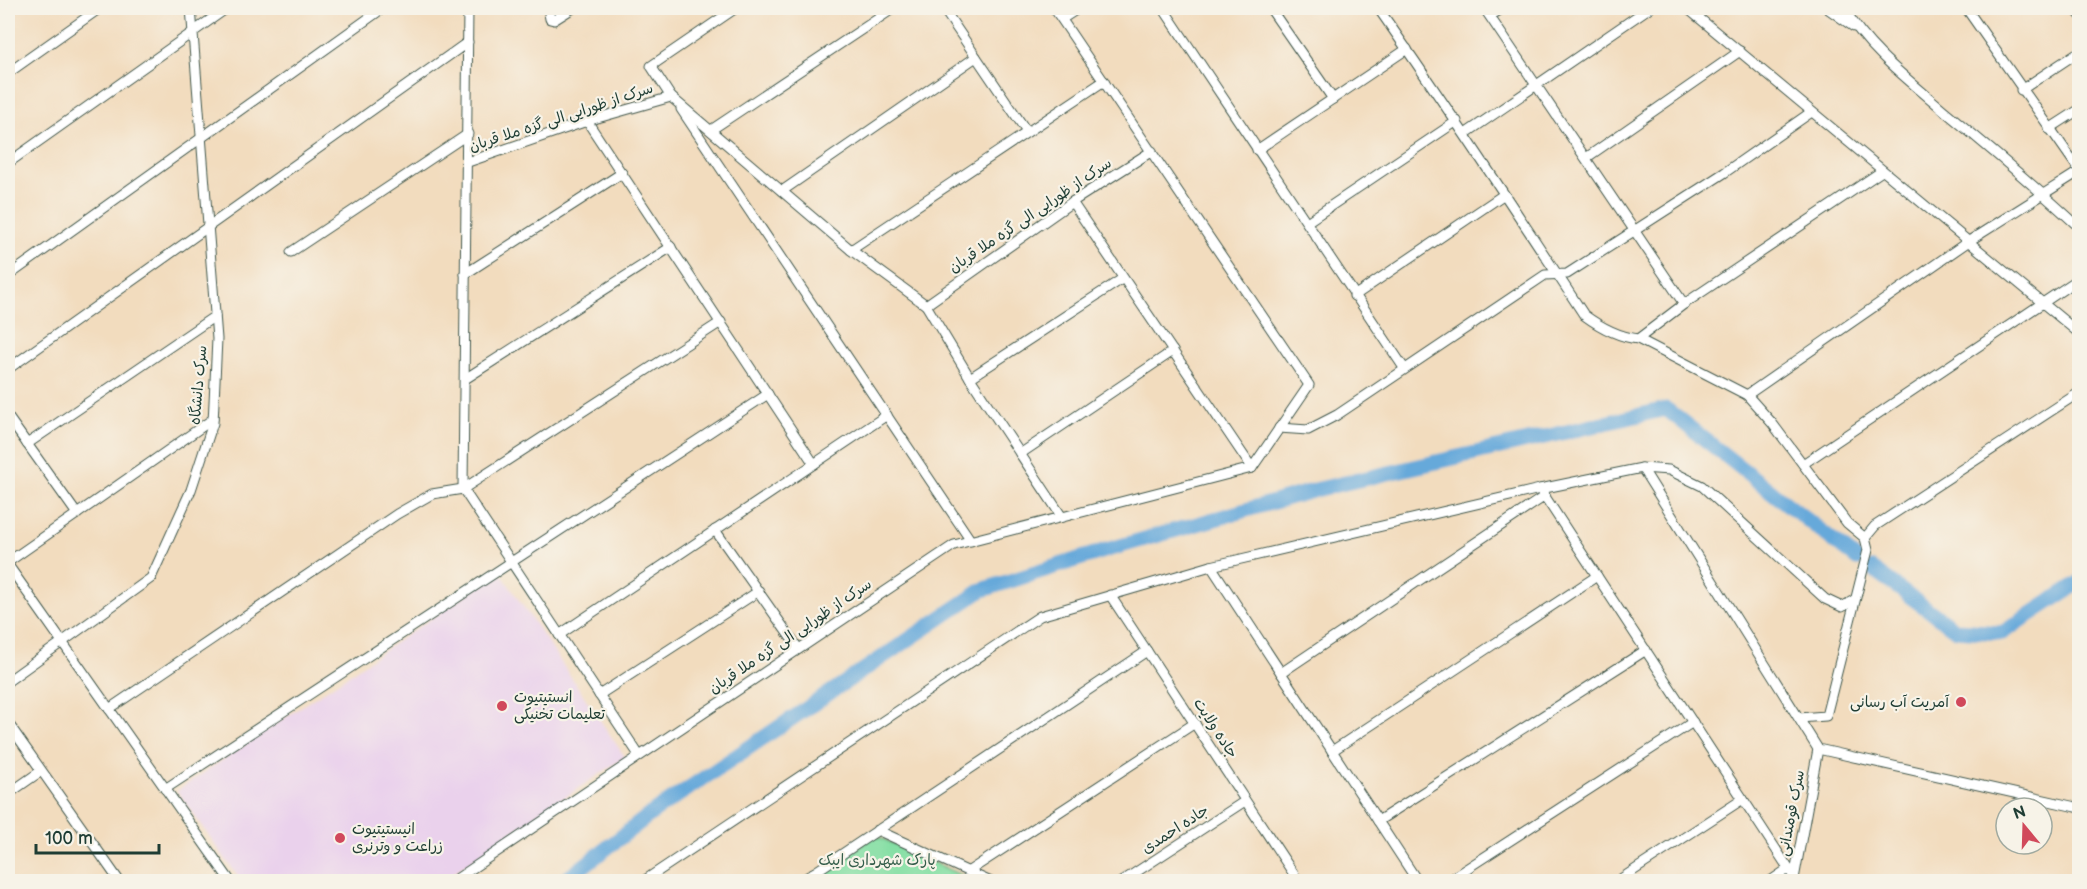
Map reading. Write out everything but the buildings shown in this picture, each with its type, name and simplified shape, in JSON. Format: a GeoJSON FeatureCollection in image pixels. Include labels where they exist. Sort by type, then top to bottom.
{"type":"FeatureCollection","features":[{"type":"Feature","properties":{"kind":"street"},"geometry":{"type":"LineString","coordinates":[[8,73],[100,8]]}},
{"type":"Feature","properties":{"kind":"street","name":"سرک دانشگاه"},"geometry":{"type":"LineString","coordinates":[[8,681],[152,578],[191,490],[213,419],[217,380],[215,316],[191,8]]}},
{"type":"Feature","properties":{"kind":"street"},"geometry":{"type":"LineString","coordinates":[[8,162],[227,8]]}},
{"type":"Feature","properties":{"kind":"street"},"geometry":{"type":"LineString","coordinates":[[8,276],[383,8]]}},
{"type":"Feature","properties":{"kind":"street"},"geometry":{"type":"LineString","coordinates":[[468,8],[468,162]]}},
{"type":"Feature","properties":{"kind":"street"},"geometry":{"type":"LineString","coordinates":[[548,8],[550,19],[554,20],[573,8]]}},
{"type":"Feature","properties":{"kind":"street"},"geometry":{"type":"LineString","coordinates":[[736,8],[651,66],[971,541]]}},
{"type":"Feature","properties":{"kind":"street"},"geometry":{"type":"LineString","coordinates":[[711,130],[894,8]]}},
{"type":"Feature","properties":{"kind":"street"},"geometry":{"type":"LineString","coordinates":[[943,8],[1027,132]]}},
{"type":"Feature","properties":{"kind":"street"},"geometry":{"type":"LineString","coordinates":[[1054,8],[1309,385],[1252,468],[1072,202]]}},
{"type":"Feature","properties":{"kind":"street"},"geometry":{"type":"LineString","coordinates":[[1062,19],[1079,8]]}},
{"type":"Feature","properties":{"kind":"street"},"geometry":{"type":"LineString","coordinates":[[1163,8],[1404,368]]}},
{"type":"Feature","properties":{"kind":"street"},"geometry":{"type":"LineString","coordinates":[[1270,8],[1333,99]]}},
{"type":"Feature","properties":{"kind":"street"},"geometry":{"type":"LineString","coordinates":[[1378,8],[1457,121],[1503,195],[1584,315],[1598,325],[1638,339],[1747,394],[1847,523],[1865,538],[1868,550],[1826,716],[1799,718]]}},
{"type":"Feature","properties":{"kind":"street"},"geometry":{"type":"LineString","coordinates":[[1484,8],[1684,304]]}},
{"type":"Feature","properties":{"kind":"street"},"geometry":{"type":"LineString","coordinates":[[1490,16],[1503,8]]}},
{"type":"Feature","properties":{"kind":"street"},"geometry":{"type":"LineString","coordinates":[[1465,134],[1649,8]]}},
{"type":"Feature","properties":{"kind":"street"},"geometry":{"type":"LineString","coordinates":[[1687,8],[1810,113],[1969,240],[2079,334]]}},
{"type":"Feature","properties":{"kind":"street"},"geometry":{"type":"LineString","coordinates":[[1827,8],[1856,29],[1906,78],[2044,195],[2079,228]]}},
{"type":"Feature","properties":{"kind":"street"},"geometry":{"type":"LineString","coordinates":[[1844,8],[1856,29]]}},
{"type":"Feature","properties":{"kind":"street"},"geometry":{"type":"LineString","coordinates":[[1747,394],[1969,240],[2079,171],[2020,90],[1966,8]]}},
{"type":"Feature","properties":{"kind":"street"},"geometry":{"type":"LineString","coordinates":[[2074,8],[2079,15]]}},
{"type":"Feature","properties":{"kind":"street"},"geometry":{"type":"LineString","coordinates":[[8,369],[468,42]]}},
{"type":"Feature","properties":{"kind":"street"},"geometry":{"type":"LineString","coordinates":[[1257,150],[1407,49]]}},
{"type":"Feature","properties":{"kind":"street"},"geometry":{"type":"LineString","coordinates":[[1586,158],[1740,51]]}},
{"type":"Feature","properties":{"kind":"street"},"geometry":{"type":"LineString","coordinates":[[2020,90],[2079,51]]}},
{"type":"Feature","properties":{"kind":"street"},"geometry":{"type":"LineString","coordinates":[[782,191],[976,57]]}},
{"type":"Feature","properties":{"kind":"street"},"geometry":{"type":"LineString","coordinates":[[851,250],[1104,81]]}},
{"type":"Feature","properties":{"kind":"street","name":"سرک از ظورایی الی گزه ملا قربان"},"geometry":{"type":"LineString","coordinates":[[464,489],[468,162],[587,121],[674,100],[851,250],[926,305],[1072,202],[1152,151]]}},
{"type":"Feature","properties":{"kind":"street"},"geometry":{"type":"LineString","coordinates":[[2049,129],[2079,109]]}},
{"type":"Feature","properties":{"kind":"street"},"geometry":{"type":"LineString","coordinates":[[1279,428],[1308,430],[1336,415],[1545,275],[1567,274],[1810,113]]}},
{"type":"Feature","properties":{"kind":"street"},"geometry":{"type":"LineString","coordinates":[[587,121],[814,464]]}},
{"type":"Feature","properties":{"kind":"street"},"geometry":{"type":"LineString","coordinates":[[1306,222],[1457,121]]}},
{"type":"Feature","properties":{"kind":"street"},"geometry":{"type":"LineString","coordinates":[[291,252],[468,134]]}},
{"type":"Feature","properties":{"kind":"street"},"geometry":{"type":"LineString","coordinates":[[1638,339],[1684,304],[1882,171]]}},
{"type":"Feature","properties":{"kind":"street"},"geometry":{"type":"LineString","coordinates":[[465,274],[622,173]]}},
{"type":"Feature","properties":{"kind":"street"},"geometry":{"type":"LineString","coordinates":[[1354,296],[1503,195]]}},
{"type":"Feature","properties":{"kind":"street"},"geometry":{"type":"LineString","coordinates":[[465,379],[670,246]]}},
{"type":"Feature","properties":{"kind":"street"},"geometry":{"type":"LineString","coordinates":[[1803,464],[1932,380],[2079,278]]}},
{"type":"Feature","properties":{"kind":"street"},"geometry":{"type":"LineString","coordinates":[[970,378],[1122,279]]}},
{"type":"Feature","properties":{"kind":"street"},"geometry":{"type":"LineString","coordinates":[[926,305],[970,378],[1062,517]]}},
{"type":"Feature","properties":{"kind":"street"},"geometry":{"type":"LineString","coordinates":[[27,444],[215,316]]}},
{"type":"Feature","properties":{"kind":"street"},"geometry":{"type":"LineString","coordinates":[[109,709],[397,514],[432,494],[464,489],[721,322]]}},
{"type":"Feature","properties":{"kind":"street"},"geometry":{"type":"LineString","coordinates":[[1020,454],[1173,351]]}},
{"type":"Feature","properties":{"kind":"street"},"geometry":{"type":"LineString","coordinates":[[1865,538],[1875,526],[2079,392]]}},
{"type":"Feature","properties":{"kind":"street"},"geometry":{"type":"LineString","coordinates":[[165,789],[768,394]]}},
{"type":"Feature","properties":{"kind":"street"},"geometry":{"type":"LineString","coordinates":[[559,635],[887,415]]}},
{"type":"Feature","properties":{"kind":"street"},"geometry":{"type":"LineString","coordinates":[[8,417],[77,514]]}},
{"type":"Feature","properties":{"kind":"street"},"geometry":{"type":"LineString","coordinates":[[213,419],[8,564],[231,882]]}},
{"type":"Feature","properties":{"kind":"street","name":"سرک از ظورایی الی گزه ملا قربان"},"geometry":{"type":"LineString","coordinates":[[452,882],[954,545],[1252,468]]}},
{"type":"Feature","properties":{"kind":"street"},"geometry":{"type":"LineString","coordinates":[[642,882],[1040,616],[1211,567],[1642,468],[1669,470],[1702,486],[1825,599],[1842,607],[1854,600]]}},
{"type":"Feature","properties":{"kind":"street"},"geometry":{"type":"LineString","coordinates":[[1642,468],[1818,749],[2079,808]]}},
{"type":"Feature","properties":{"kind":"street"},"geometry":{"type":"LineString","coordinates":[[464,489],[639,756]]}},
{"type":"Feature","properties":{"kind":"street"},"geometry":{"type":"LineString","coordinates":[[1543,492],[1792,876],[1769,882]]}},
{"type":"Feature","properties":{"kind":"street"},"geometry":{"type":"LineString","coordinates":[[1281,674],[1543,492]]}},
{"type":"Feature","properties":{"kind":"street"},"geometry":{"type":"LineString","coordinates":[[715,530],[798,648]]}},
{"type":"Feature","properties":{"kind":"street"},"geometry":{"type":"LineString","coordinates":[[1211,567],[1418,882]]}},
{"type":"Feature","properties":{"kind":"street"},"geometry":{"type":"LineString","coordinates":[[1332,751],[1597,576]]}},
{"type":"Feature","properties":{"kind":"street"},"geometry":{"type":"LineString","coordinates":[[599,695],[759,591]]}},
{"type":"Feature","properties":{"kind":"street","name":"جاده ولایت"},"geometry":{"type":"LineString","coordinates":[[1110,595],[1295,880]]}},
{"type":"Feature","properties":{"kind":"street"},"geometry":{"type":"LineString","coordinates":[[1378,821],[1646,650]]}},
{"type":"Feature","properties":{"kind":"street"},"geometry":{"type":"LineString","coordinates":[[800,882],[1147,651]]}},
{"type":"Feature","properties":{"kind":"street"},"geometry":{"type":"LineString","coordinates":[[1446,882],[1693,722]]}},
{"type":"Feature","properties":{"kind":"street"},"geometry":{"type":"LineString","coordinates":[[8,723],[120,882]]}},
{"type":"Feature","properties":{"kind":"street"},"geometry":{"type":"LineString","coordinates":[[969,872],[1195,723]]}},
{"type":"Feature","properties":{"kind":"street","name":"سرک قومندانی"},"geometry":{"type":"LineString","coordinates":[[1792,876],[1818,749]]}},
{"type":"Feature","properties":{"kind":"street"},"geometry":{"type":"LineString","coordinates":[[8,794],[41,771]]}},
{"type":"Feature","properties":{"kind":"street"},"geometry":{"type":"LineString","coordinates":[[1616,882],[1743,799]]}},
{"type":"Feature","properties":{"kind":"street","name":"جاده احمدی"},"geometry":{"type":"LineString","coordinates":[[1121,882],[1245,801]]}},
{"type":"Feature","properties":{"kind":"street"},"geometry":{"type":"LineString","coordinates":[[877,830],[991,882]]}},
{"type":"Feature","properties":{"kind":"street"},"geometry":{"type":"LineString","coordinates":[[813,873],[830,882]]}},
{"type":"Feature","properties":{"kind":"shaded area"},"geometry":{"type":"Polygon","coordinates":[[[500,572],[625,757],[441,881],[241,881],[177,791],[500,572]]]}},
{"type":"Feature","properties":{"kind":"green space","name":"پارک شهرداری ایبک"},"geometry":{"type":"Polygon","coordinates":[[[875,835],[974,881],[839,881],[822,873],[875,835]]]}},
{"type":"Feature","properties":{"kind":"waterway"},"geometry":{"type":"LineString","coordinates":[[563,882],[652,813],[982,590],[1110,549],[1319,489],[1666,409],[1857,559]]}},
{"type":"Feature","properties":{"kind":"waterway"},"geometry":{"type":"LineString","coordinates":[[1872,569],[1956,630],[2002,633],[2080,582]]}},
{"type":"Feature","properties":{"kind":"place","name":"آمریت آب رسانی"},"geometry":{"type":"Point","coordinates":[1961,702]}},
{"type":"Feature","properties":{"kind":"place","name":"انستیتیوت تعلیمات تخنیکی"},"geometry":{"type":"Point","coordinates":[502,706]}},
{"type":"Feature","properties":{"kind":"place","name":"انیستیتیوت زراعت و وترنری"},"geometry":{"type":"Point","coordinates":[340,838]}}]}
